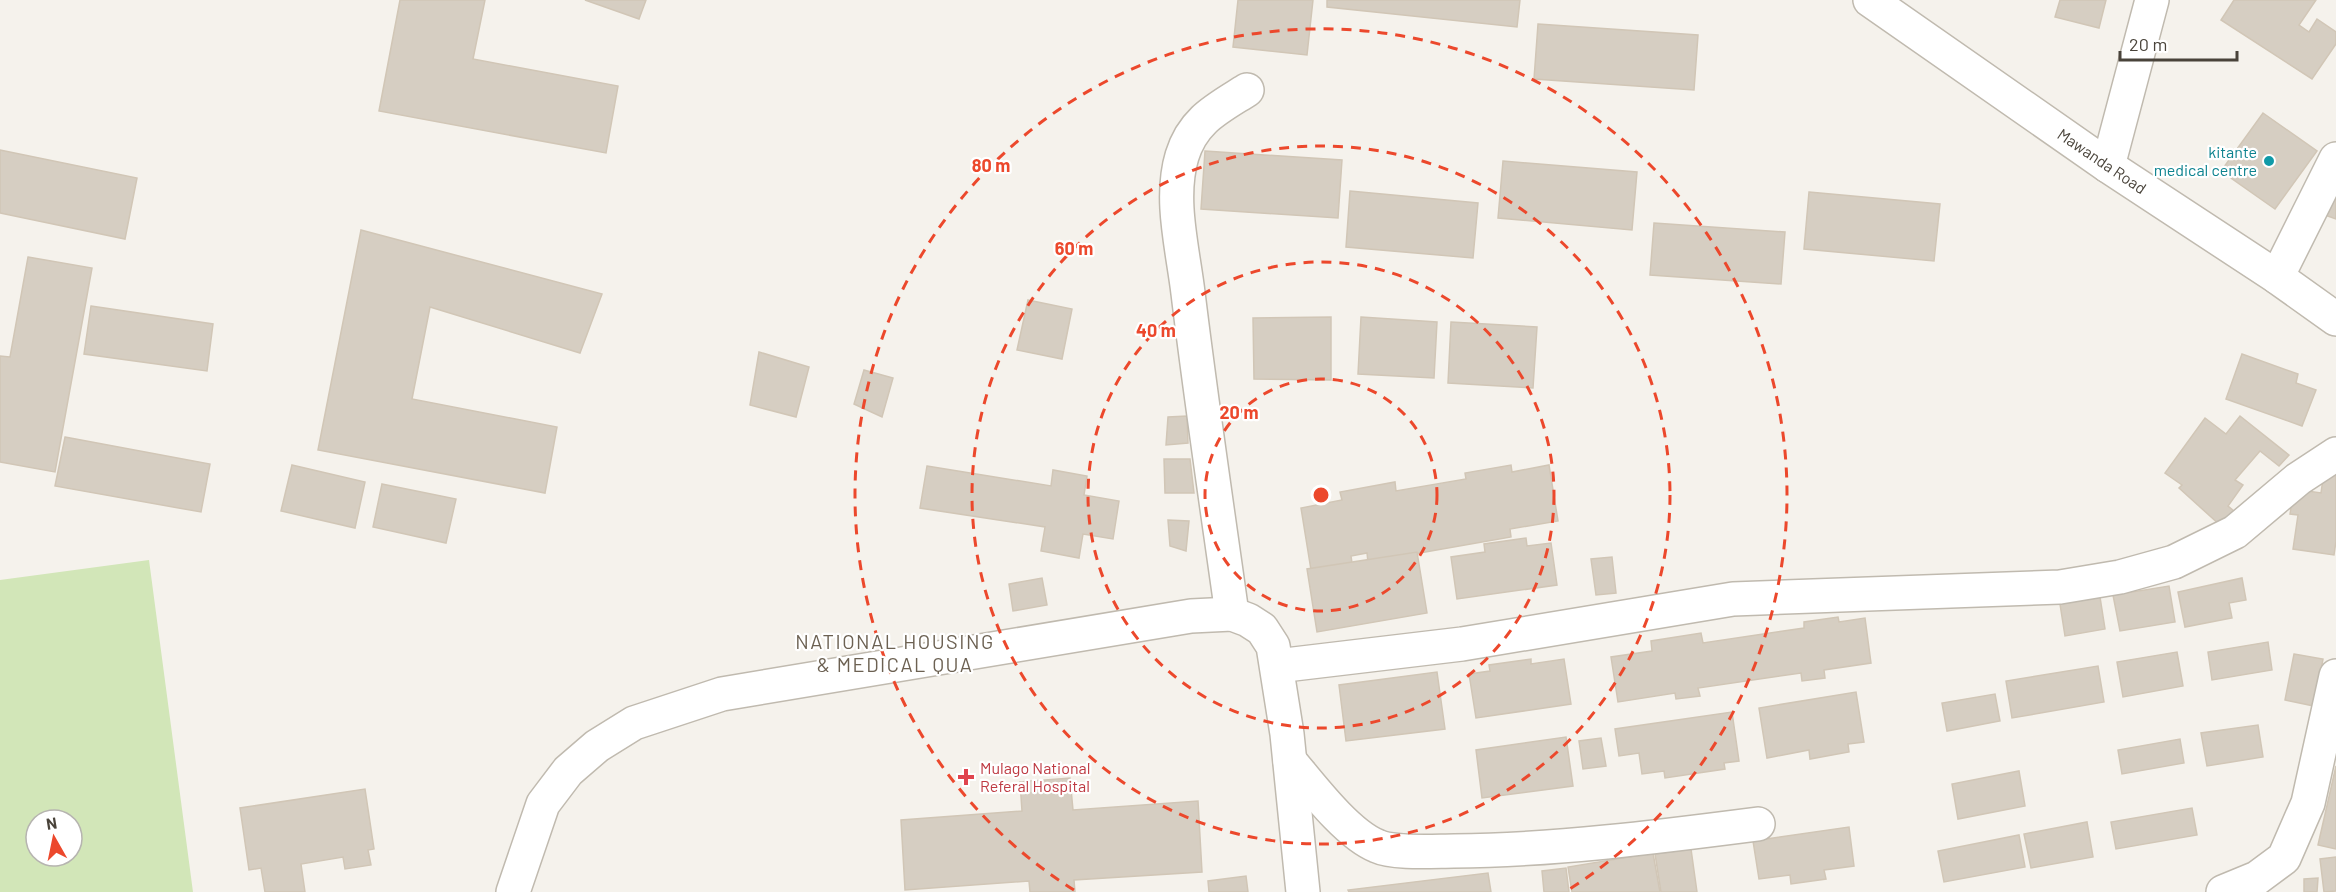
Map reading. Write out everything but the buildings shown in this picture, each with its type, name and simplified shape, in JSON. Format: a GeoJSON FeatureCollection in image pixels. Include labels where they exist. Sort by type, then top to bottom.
{"type":"FeatureCollection","features":[{"type":"Feature","properties":{"kind":"street","name":"Mawanda Road"},"geometry":{"type":"LineString","coordinates":[[1870,0],[2108,166],[2277,277],[2336,319]]}},
{"type":"Feature","properties":{"kind":"street"},"geometry":{"type":"LineString","coordinates":[[2108,166],[2152,0]]}},
{"type":"Feature","properties":{"kind":"street"},"geometry":{"type":"LineString","coordinates":[[1232,614],[1193,336],[1177,191],[1182,157],[1197,124],[1247,90]]}},
{"type":"Feature","properties":{"kind":"street"},"geometry":{"type":"LineString","coordinates":[[2277,277],[2336,159]]}},
{"type":"Feature","properties":{"kind":"street"},"geometry":{"type":"LineString","coordinates":[[1277,666],[1462,644],[1733,600],[2060,587],[2120,577],[2174,562],[2235,532],[2298,479],[2336,454]]}},
{"type":"Feature","properties":{"kind":"street"},"geometry":{"type":"LineString","coordinates":[[513,892],[543,804],[568,771],[597,746],[634,723],[722,694],[1180,618],[1232,614],[1262,629],[1273,646],[1290,761],[1303,892]]}},
{"type":"Feature","properties":{"kind":"street"},"geometry":{"type":"LineString","coordinates":[[2223,892],[2257,878],[2284,858],[2308,803],[2336,676]]}},
{"type":"Feature","properties":{"kind":"street"},"geometry":{"type":"LineString","coordinates":[[1290,761],[1329,808],[1376,846],[1388,849],[1506,850],[1625,842],[1758,824]]}},
{"type":"Feature","properties":{"kind":"green space"},"geometry":{"type":"Polygon","coordinates":[[[149,560],[193,892],[0,892],[0,580],[149,560]]]}},
{"type":"Feature","properties":{"kind":"place","name":"kitante medical centre"},"geometry":{"type":"Point","coordinates":[2269,161]}},
{"type":"Feature","properties":{"kind":"place","name":"Mulago National Referal Hospital"},"geometry":{"type":"Point","coordinates":[966,777]}},
{"type":"Feature","properties":{"kind":"district","name":"NATIONAL HOUSING & MEDICAL QUA"},"geometry":{"type":"Point","coordinates":[895,654]}}]}
